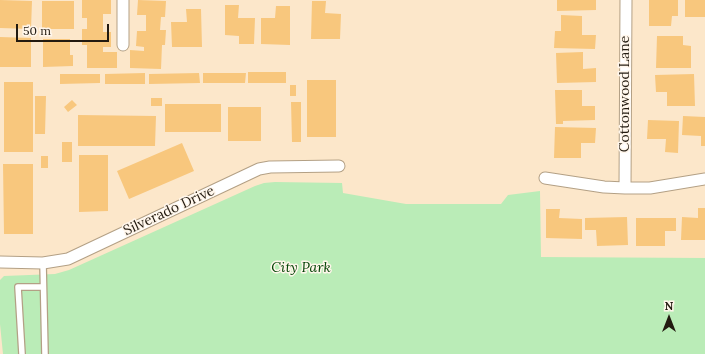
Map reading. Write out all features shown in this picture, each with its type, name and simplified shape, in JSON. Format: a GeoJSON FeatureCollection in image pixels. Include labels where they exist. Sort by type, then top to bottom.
{"type":"FeatureCollection","features":[{"type":"Feature","properties":{"kind":"street"},"geometry":{"type":"LineString","coordinates":[[123,0],[123,45]]}},
{"type":"Feature","properties":{"kind":"street","name":"Cottonwood Lane"},"geometry":{"type":"LineString","coordinates":[[625,188],[626,0]]}},
{"type":"Feature","properties":{"kind":"street","name":"Silverado Drive"},"geometry":{"type":"LineString","coordinates":[[0,262],[43,263],[68,259],[259,169],[270,167],[339,166]]}},
{"type":"Feature","properties":{"kind":"street"},"geometry":{"type":"LineString","coordinates":[[545,178],[604,187],[625,188],[650,188],[705,179]]}},
{"type":"Feature","properties":{"kind":"lane"},"geometry":{"type":"LineString","coordinates":[[43,263],[45,354]]}},
{"type":"Feature","properties":{"kind":"lane"},"geometry":{"type":"LineString","coordinates":[[22,354],[18,288],[43,287]]}},
{"type":"Feature","properties":{"kind":"green space","name":"City Park"},"geometry":{"type":"Polygon","coordinates":[[[275,182],[342,183],[343,193],[406,204],[501,204],[508,195],[540,191],[541,257],[705,258],[705,354],[3,354],[0,324],[0,280],[4,276],[55,274],[69,270],[255,186],[275,182]]]}},
{"type":"Feature","properties":{"kind":"building"},"geometry":{"type":"Polygon","coordinates":[[[0,0],[32,1],[31,29],[0,28],[0,0]]]}},
{"type":"Feature","properties":{"kind":"building"},"geometry":{"type":"Polygon","coordinates":[[[82,0],[111,0],[111,14],[103,14],[103,32],[111,32],[111,47],[103,47],[103,52],[117,52],[117,68],[87,68],[87,45],[82,45],[82,29],[87,29],[87,18],[82,18],[82,0]]]}},
{"type":"Feature","properties":{"kind":"building"},"geometry":{"type":"Polygon","coordinates":[[[138,0],[166,1],[165,17],[161,17],[160,30],[166,30],[165,45],[162,45],[161,69],[130,68],[130,50],[144,51],[144,47],[136,46],[137,31],[146,31],[146,15],[137,15],[138,0]]]}},
{"type":"Feature","properties":{"kind":"building"},"geometry":{"type":"Polygon","coordinates":[[[557,0],[596,0],[596,10],[557,11],[557,0]]]}},
{"type":"Feature","properties":{"kind":"building"},"geometry":{"type":"Polygon","coordinates":[[[649,0],[678,0],[678,16],[672,16],[671,26],[649,26],[649,0]]]}},
{"type":"Feature","properties":{"kind":"building"},"geometry":{"type":"Polygon","coordinates":[[[685,0],[705,0],[705,17],[685,17],[685,0]]]}},
{"type":"Feature","properties":{"kind":"building"},"geometry":{"type":"Polygon","coordinates":[[[42,1],[74,1],[74,29],[42,29],[42,1]]]}},
{"type":"Feature","properties":{"kind":"building"},"geometry":{"type":"Polygon","coordinates":[[[312,1],[326,1],[325,13],[341,14],[340,39],[311,39],[312,1]]]}},
{"type":"Feature","properties":{"kind":"building"},"geometry":{"type":"Polygon","coordinates":[[[225,5],[239,5],[238,18],[255,18],[254,44],[239,44],[239,36],[225,35],[225,5]]]}},
{"type":"Feature","properties":{"kind":"building"},"geometry":{"type":"Polygon","coordinates":[[[276,6],[290,6],[290,45],[261,44],[261,18],[275,18],[276,6]]]}},
{"type":"Feature","properties":{"kind":"building"},"geometry":{"type":"Polygon","coordinates":[[[186,9],[201,9],[202,47],[172,47],[171,22],[187,22],[186,9]]]}},
{"type":"Feature","properties":{"kind":"building"},"geometry":{"type":"Polygon","coordinates":[[[561,15],[582,16],[582,35],[596,35],[595,49],[554,48],[555,31],[561,31],[561,15]]]}},
{"type":"Feature","properties":{"kind":"building"},"geometry":{"type":"Polygon","coordinates":[[[657,36],[683,36],[683,45],[691,46],[691,68],[656,68],[657,36]]]}},
{"type":"Feature","properties":{"kind":"building"},"geometry":{"type":"Polygon","coordinates":[[[0,37],[31,38],[31,67],[0,67],[0,37]]]}},
{"type":"Feature","properties":{"kind":"building"},"geometry":{"type":"Polygon","coordinates":[[[43,39],[70,39],[70,55],[73,55],[73,66],[43,67],[43,39]]]}},
{"type":"Feature","properties":{"kind":"building"},"geometry":{"type":"Polygon","coordinates":[[[583,52],[583,69],[596,68],[596,82],[557,83],[556,53],[583,52]]]}},
{"type":"Feature","properties":{"kind":"building"},"geometry":{"type":"Polygon","coordinates":[[[248,72],[286,72],[286,83],[248,83],[248,72]]]}},
{"type":"Feature","properties":{"kind":"building"},"geometry":{"type":"Polygon","coordinates":[[[145,73],[145,84],[105,84],[105,74],[145,73]]]}},
{"type":"Feature","properties":{"kind":"building"},"geometry":{"type":"Polygon","coordinates":[[[199,73],[200,83],[149,84],[149,74],[199,73]]]}},
{"type":"Feature","properties":{"kind":"building"},"geometry":{"type":"Polygon","coordinates":[[[203,73],[246,73],[245,83],[203,83],[203,73]]]}},
{"type":"Feature","properties":{"kind":"building"},"geometry":{"type":"Polygon","coordinates":[[[60,74],[100,74],[100,83],[60,84],[60,74]]]}},
{"type":"Feature","properties":{"kind":"building"},"geometry":{"type":"Polygon","coordinates":[[[694,74],[695,106],[667,106],[667,92],[656,92],[655,75],[694,74]]]}},
{"type":"Feature","properties":{"kind":"building"},"geometry":{"type":"Polygon","coordinates":[[[307,80],[336,80],[336,137],[307,137],[307,80]]]}},
{"type":"Feature","properties":{"kind":"building"},"geometry":{"type":"Polygon","coordinates":[[[4,82],[33,82],[33,152],[4,152],[4,82]]]}},
{"type":"Feature","properties":{"kind":"building"},"geometry":{"type":"Polygon","coordinates":[[[290,85],[296,85],[296,96],[290,96],[290,85]]]}},
{"type":"Feature","properties":{"kind":"building"},"geometry":{"type":"Polygon","coordinates":[[[555,90],[582,90],[582,106],[595,106],[595,120],[563,121],[563,124],[556,124],[555,90]]]}},
{"type":"Feature","properties":{"kind":"building"},"geometry":{"type":"Polygon","coordinates":[[[35,96],[46,96],[45,134],[35,134],[35,96]]]}},
{"type":"Feature","properties":{"kind":"building"},"geometry":{"type":"Polygon","coordinates":[[[151,98],[162,98],[162,106],[151,106],[151,98]]]}},
{"type":"Feature","properties":{"kind":"building"},"geometry":{"type":"Polygon","coordinates":[[[72,100],[77,105],[68,112],[64,107],[72,100]]]}},
{"type":"Feature","properties":{"kind":"building"},"geometry":{"type":"Polygon","coordinates":[[[291,102],[301,102],[301,142],[292,142],[291,102]]]}},
{"type":"Feature","properties":{"kind":"building"},"geometry":{"type":"Polygon","coordinates":[[[165,104],[221,104],[221,132],[165,132],[165,104]]]}},
{"type":"Feature","properties":{"kind":"building"},"geometry":{"type":"Polygon","coordinates":[[[228,107],[261,107],[261,141],[228,141],[228,107]]]}},
{"type":"Feature","properties":{"kind":"building"},"geometry":{"type":"Polygon","coordinates":[[[78,115],[156,116],[155,146],[78,146],[78,115]]]}},
{"type":"Feature","properties":{"kind":"building"},"geometry":{"type":"Polygon","coordinates":[[[683,116],[705,117],[705,146],[701,146],[701,136],[682,135],[683,116]]]}},
{"type":"Feature","properties":{"kind":"building"},"geometry":{"type":"Polygon","coordinates":[[[648,120],[679,121],[678,153],[665,152],[666,139],[647,139],[648,120]]]}},
{"type":"Feature","properties":{"kind":"building"},"geometry":{"type":"Polygon","coordinates":[[[555,127],[596,128],[595,143],[581,143],[581,158],[554,158],[555,127]]]}},
{"type":"Feature","properties":{"kind":"building"},"geometry":{"type":"Polygon","coordinates":[[[62,142],[72,142],[72,162],[62,162],[62,142]]]}},
{"type":"Feature","properties":{"kind":"building"},"geometry":{"type":"Polygon","coordinates":[[[182,143],[194,171],[129,199],[117,171],[182,143]]]}},
{"type":"Feature","properties":{"kind":"building"},"geometry":{"type":"Polygon","coordinates":[[[79,155],[108,155],[108,211],[79,212],[79,155]]]}},
{"type":"Feature","properties":{"kind":"building"},"geometry":{"type":"Polygon","coordinates":[[[41,156],[48,156],[48,168],[41,168],[41,156]]]}},
{"type":"Feature","properties":{"kind":"building"},"geometry":{"type":"Polygon","coordinates":[[[3,164],[33,164],[33,234],[4,234],[3,164]]]}},
{"type":"Feature","properties":{"kind":"building"},"geometry":{"type":"Polygon","coordinates":[[[698,208],[705,208],[705,240],[681,240],[682,217],[698,218],[698,208]]]}},
{"type":"Feature","properties":{"kind":"building"},"geometry":{"type":"Polygon","coordinates":[[[546,209],[560,209],[559,218],[582,219],[582,239],[546,238],[546,209]]]}},
{"type":"Feature","properties":{"kind":"building"},"geometry":{"type":"Polygon","coordinates":[[[627,217],[628,245],[597,246],[596,230],[585,230],[585,218],[627,217]]]}},
{"type":"Feature","properties":{"kind":"building"},"geometry":{"type":"Polygon","coordinates":[[[636,218],[676,218],[676,231],[665,231],[665,246],[636,246],[636,218]]]}}]}
